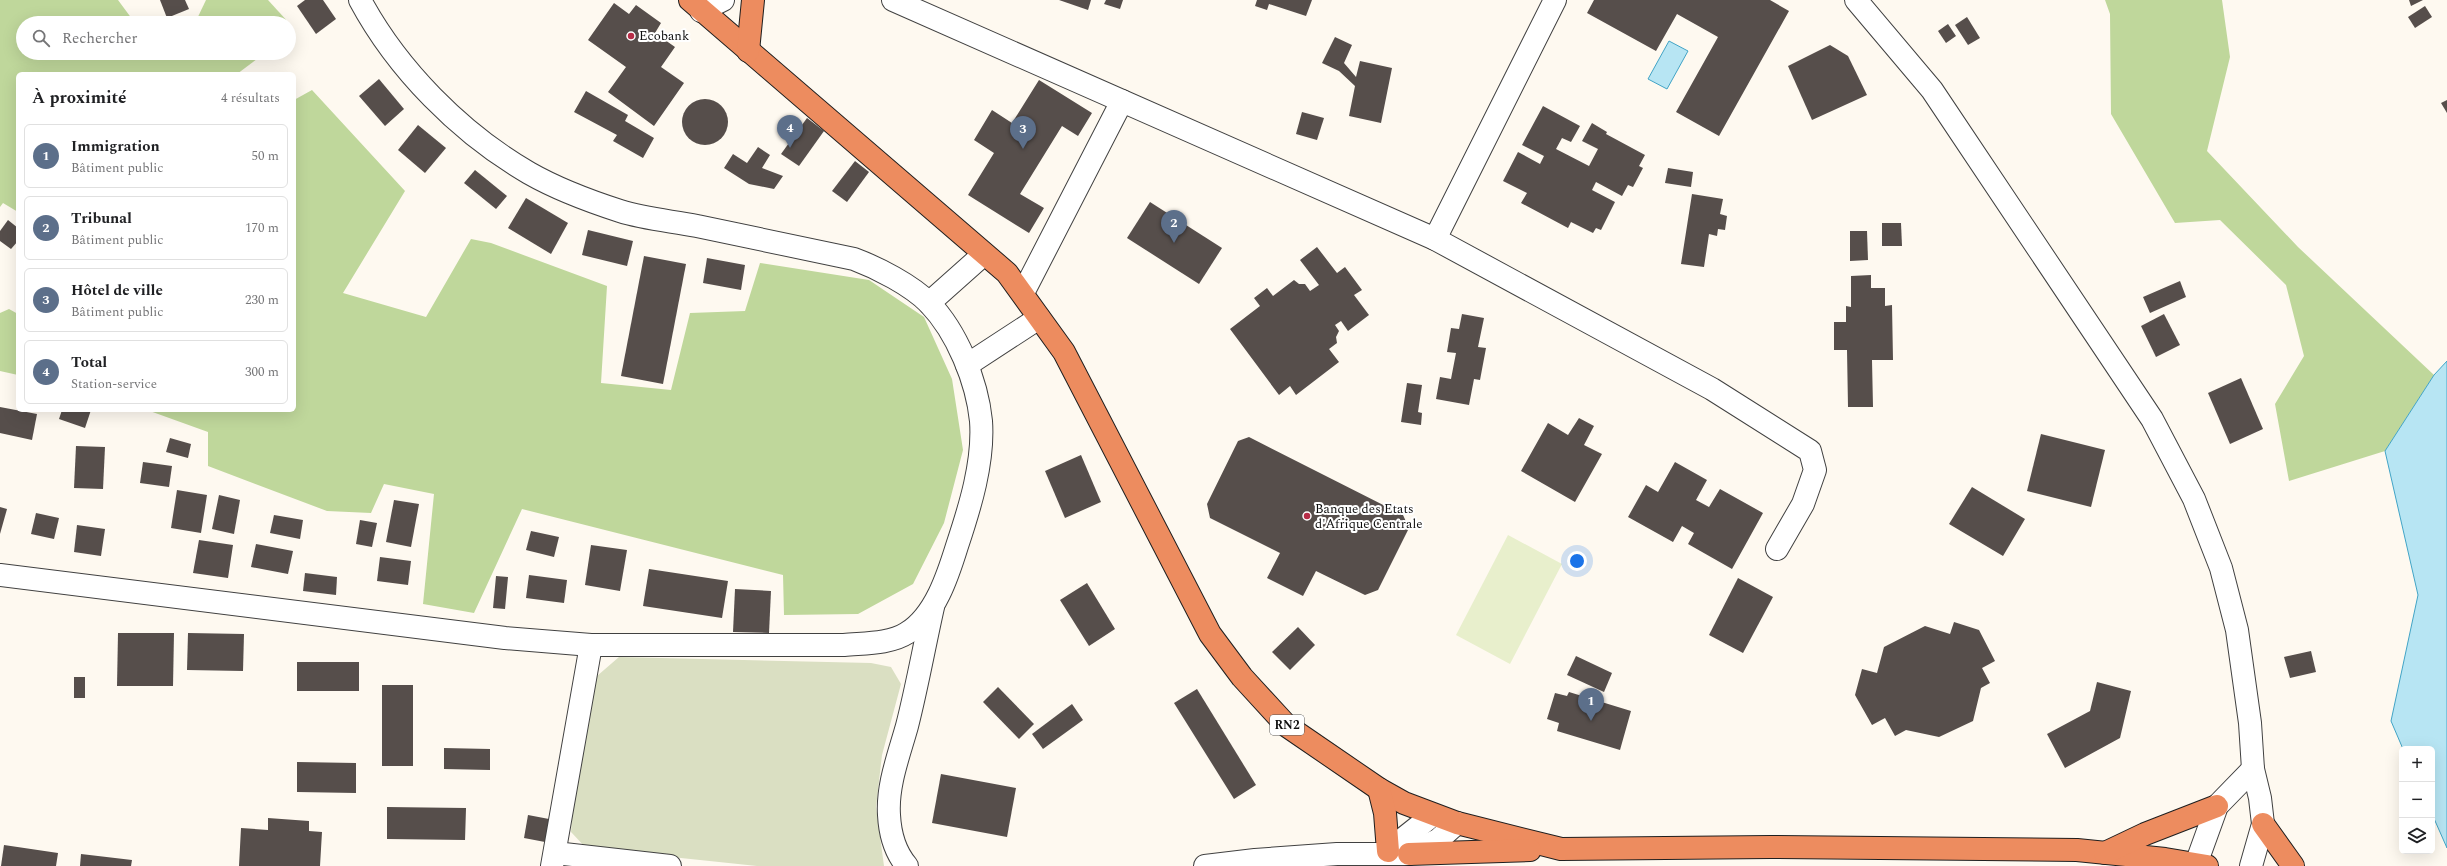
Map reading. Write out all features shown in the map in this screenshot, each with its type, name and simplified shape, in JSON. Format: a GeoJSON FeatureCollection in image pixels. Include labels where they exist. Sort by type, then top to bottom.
{"type":"FeatureCollection","features":[{"type":"Feature","properties":{"kind":"highway"},"geometry":{"type":"LineString","coordinates":[[748,51],[753,0]]}},
{"type":"Feature","properties":{"kind":"highway","name":"RN2"},"geometry":{"type":"LineString","coordinates":[[696,6],[1007,273],[1064,352],[1215,640],[1242,676],[1287,726],[1379,789],[1433,815],[1457,823],[1560,849],[1778,847],[2076,850],[2202,865]]}},
{"type":"Feature","properties":{"kind":"highway"},"geometry":{"type":"LineString","coordinates":[[1379,789],[1385,813],[1386,852]]}},
{"type":"Feature","properties":{"kind":"highway"},"geometry":{"type":"LineString","coordinates":[[2105,853],[2145,834],[2217,806]]}},
{"type":"Feature","properties":{"kind":"highway"},"geometry":{"type":"LineString","coordinates":[[2263,824],[2294,866]]}},
{"type":"Feature","properties":{"kind":"highway"},"geometry":{"type":"LineString","coordinates":[[1409,854],[1560,849]]}},
{"type":"Feature","properties":{"kind":"street"},"geometry":{"type":"LineString","coordinates":[[6,578],[505,638],[591,645],[844,645],[871,643],[906,634],[921,621],[933,604],[949,572],[963,529],[979,463],[981,422],[975,388],[967,365],[947,328],[929,303],[888,274],[854,259],[622,212],[575,195],[530,174],[509,160],[464,124],[412,76],[383,40],[360,0]]}},
{"type":"Feature","properties":{"kind":"street"},"geometry":{"type":"LineString","coordinates":[[696,6],[723,0]]}},
{"type":"Feature","properties":{"kind":"street"},"geometry":{"type":"LineString","coordinates":[[893,0],[1435,239],[1712,389],[1810,451],[1815,470],[1803,504],[1777,549]]}},
{"type":"Feature","properties":{"kind":"street"},"geometry":{"type":"LineString","coordinates":[[1435,239],[1555,0]]}},
{"type":"Feature","properties":{"kind":"street"},"geometry":{"type":"LineString","coordinates":[[1856,0],[1932,90],[2152,419],[2194,499],[2221,568],[2237,630],[2250,723],[2253,769],[2260,798],[2263,824],[2250,866]]}},
{"type":"Feature","properties":{"kind":"street"},"geometry":{"type":"LineString","coordinates":[[1022,293],[1122,101]]}},
{"type":"Feature","properties":{"kind":"street"},"geometry":{"type":"LineString","coordinates":[[929,303],[984,254]]}},
{"type":"Feature","properties":{"kind":"street"},"geometry":{"type":"LineString","coordinates":[[967,365],[1039,318]]}},
{"type":"Feature","properties":{"kind":"street"},"geometry":{"type":"LineString","coordinates":[[907,866],[899,858],[892,837],[888,814],[892,778],[907,726],[933,604]]}},
{"type":"Feature","properties":{"kind":"street"},"geometry":{"type":"LineString","coordinates":[[591,645],[554,860],[670,866]]}},
{"type":"Feature","properties":{"kind":"street"},"geometry":{"type":"LineString","coordinates":[[2202,865],[2206,831],[2217,806],[2253,769]]}},
{"type":"Feature","properties":{"kind":"street"},"geometry":{"type":"LineString","coordinates":[[1386,852],[1433,815]]}},
{"type":"Feature","properties":{"kind":"street"},"geometry":{"type":"LineString","coordinates":[[1205,866],[1255,860],[1386,852],[1409,854],[1438,840],[1457,823]]}},
{"type":"Feature","properties":{"kind":"green space"},"geometry":{"type":"Polygon","coordinates":[[[0,0],[118,0],[130,16],[16,16],[16,60],[256,60],[240,72],[16,72],[16,211],[3,203],[0,207],[0,0]]]}},
{"type":"Feature","properties":{"kind":"green space"},"geometry":{"type":"Polygon","coordinates":[[[206,0],[268,0],[283,16],[198,16],[206,0]]]}},
{"type":"Feature","properties":{"kind":"green space"},"geometry":{"type":"Polygon","coordinates":[[[2105,0],[2222,0],[2230,57],[2207,151],[2298,247],[2434,375],[2385,451],[2289,481],[2275,404],[2304,356],[2286,285],[2220,220],[2175,223],[2111,114],[2110,14],[2105,0]]]}},
{"type":"Feature","properties":{"kind":"green space"},"geometry":{"type":"Polygon","coordinates":[[[312,90],[405,191],[343,293],[426,317],[471,239],[491,243],[607,286],[601,383],[671,390],[690,313],[745,311],[760,263],[869,280],[924,317],[952,379],[963,450],[944,523],[913,584],[858,614],[784,615],[783,575],[522,509],[474,613],[423,604],[434,494],[384,484],[371,513],[327,511],[208,466],[208,432],[153,412],[296,412],[296,99],[312,90]]]}},
{"type":"Feature","properties":{"kind":"green space"},"geometry":{"type":"Polygon","coordinates":[[[9,309],[16,313],[16,375],[0,371],[0,313],[9,309]]]}},
{"type":"Feature","properties":{"kind":"green space"},"geometry":{"type":"Polygon","coordinates":[[[1508,535],[1562,564],[1510,664],[1456,635],[1508,535]]]}},
{"type":"Feature","properties":{"kind":"green space"},"geometry":{"type":"Polygon","coordinates":[[[619,657],[871,663],[891,667],[901,684],[882,755],[876,807],[884,866],[757,866],[586,848],[571,832],[572,817],[597,676],[619,657]]]}},
{"type":"Feature","properties":{"kind":"water"},"geometry":{"type":"Polygon","coordinates":[[[1669,41],[1688,51],[1667,89],[1648,79],[1669,41]]]}},
{"type":"Feature","properties":{"kind":"water"},"geometry":{"type":"Polygon","coordinates":[[[2447,361],[2447,848],[2435,821],[2435,746],[2402,746],[2391,721],[2418,595],[2385,451],[2434,375],[2447,361]]]}},
{"type":"Feature","properties":{"kind":"building"},"geometry":{"type":"Polygon","coordinates":[[[160,0],[185,0],[189,9],[172,16],[166,16],[160,0]]]}},
{"type":"Feature","properties":{"kind":"building"},"geometry":{"type":"Polygon","coordinates":[[[305,0],[323,0],[336,19],[316,34],[297,6],[305,0]]]}},
{"type":"Feature","properties":{"kind":"building"},"geometry":{"type":"Polygon","coordinates":[[[1059,0],[1091,0],[1088,10],[1059,0]]]}},
{"type":"Feature","properties":{"kind":"building"},"geometry":{"type":"Polygon","coordinates":[[[1106,0],[1123,0],[1120,9],[1104,4],[1106,0]]]}},
{"type":"Feature","properties":{"kind":"building"},"geometry":{"type":"Polygon","coordinates":[[[1257,0],[1312,0],[1306,16],[1269,4],[1267,10],[1255,6],[1257,0]]]}},
{"type":"Feature","properties":{"kind":"building"},"geometry":{"type":"Polygon","coordinates":[[[1594,0],[1770,0],[1789,11],[1719,136],[1676,112],[1718,37],[1677,14],[1656,51],[1587,13],[1594,0]]]}},
{"type":"Feature","properties":{"kind":"building"},"geometry":{"type":"Polygon","coordinates":[[[2409,0],[2423,0],[2411,6],[2409,0]]]}},
{"type":"Feature","properties":{"kind":"building"},"geometry":{"type":"Polygon","coordinates":[[[614,3],[629,14],[636,5],[661,23],[655,33],[675,47],[661,67],[684,83],[654,126],[608,92],[626,67],[588,40],[614,3]]]}},
{"type":"Feature","properties":{"kind":"building"},"geometry":{"type":"Polygon","coordinates":[[[2425,6],[2432,17],[2415,28],[2408,17],[2425,6]]]}},
{"type":"Feature","properties":{"kind":"building"},"geometry":{"type":"Polygon","coordinates":[[[1967,17],[1980,38],[1968,45],[1955,25],[1967,17]]]}},
{"type":"Feature","properties":{"kind":"building"},"geometry":{"type":"Polygon","coordinates":[[[1948,24],[1956,36],[1946,43],[1938,31],[1948,24]]]}},
{"type":"Feature","properties":{"kind":"building"},"geometry":{"type":"Polygon","coordinates":[[[1335,37],[1352,45],[1344,63],[1356,77],[1360,61],[1392,68],[1381,123],[1349,116],[1355,86],[1339,71],[1322,63],[1335,37]]]}},
{"type":"Feature","properties":{"kind":"building"},"geometry":{"type":"Polygon","coordinates":[[[1830,45],[1848,56],[1867,95],[1812,120],[1788,66],[1830,45]]]}},
{"type":"Feature","properties":{"kind":"building"},"geometry":{"type":"Polygon","coordinates":[[[379,79],[404,109],[385,126],[359,96],[379,79]]]}},
{"type":"Feature","properties":{"kind":"building"},"geometry":{"type":"Polygon","coordinates":[[[1039,80],[1092,113],[1078,136],[1062,126],[1020,194],[1044,208],[1029,233],[968,195],[994,153],[974,140],[992,110],[1012,123],[1039,80]]]}},
{"type":"Feature","properties":{"kind":"building"},"geometry":{"type":"Polygon","coordinates":[[[586,91],[628,115],[625,121],[654,138],[643,158],[613,141],[617,135],[574,112],[586,91]]]}},
{"type":"Feature","properties":{"kind":"building"},"geometry":{"type":"Polygon","coordinates":[[[700,99],[710,99],[718,103],[724,109],[728,117],[728,127],[724,135],[718,141],[710,145],[700,145],[692,141],[686,135],[682,127],[682,117],[686,109],[692,103],[700,99]]]}},
{"type":"Feature","properties":{"kind":"building"},"geometry":{"type":"Polygon","coordinates":[[[2447,100],[2447,113],[2441,103],[2447,100]]]}},
{"type":"Feature","properties":{"kind":"building"},"geometry":{"type":"Polygon","coordinates":[[[1543,106],[1580,126],[1571,142],[1562,138],[1556,149],[1589,166],[1598,149],[1582,141],[1592,123],[1607,132],[1606,134],[1645,155],[1639,166],[1643,168],[1633,187],[1628,185],[1622,196],[1596,182],[1592,190],[1615,202],[1601,230],[1596,228],[1593,233],[1571,222],[1568,228],[1521,203],[1527,193],[1503,181],[1518,152],[1540,164],[1544,156],[1522,145],[1543,106]]]}},
{"type":"Feature","properties":{"kind":"building"},"geometry":{"type":"Polygon","coordinates":[[[1302,112],[1324,118],[1317,140],[1296,134],[1302,112]]]}},
{"type":"Feature","properties":{"kind":"building"},"geometry":{"type":"Polygon","coordinates":[[[807,118],[824,131],[799,166],[781,154],[807,118]]]}},
{"type":"Feature","properties":{"kind":"building"},"geometry":{"type":"Polygon","coordinates":[[[418,125],[446,148],[425,173],[398,150],[418,125]]]}},
{"type":"Feature","properties":{"kind":"building"},"geometry":{"type":"Polygon","coordinates":[[[758,147],[770,155],[762,168],[783,176],[774,189],[749,184],[724,168],[733,154],[747,163],[758,147]]]}},
{"type":"Feature","properties":{"kind":"building"},"geometry":{"type":"Polygon","coordinates":[[[855,161],[869,172],[847,202],[832,191],[855,161]]]}},
{"type":"Feature","properties":{"kind":"building"},"geometry":{"type":"Polygon","coordinates":[[[1668,168],[1693,172],[1691,187],[1665,183],[1668,168]]]}},
{"type":"Feature","properties":{"kind":"building"},"geometry":{"type":"Polygon","coordinates":[[[475,170],[507,196],[496,209],[464,183],[475,170]]]}},
{"type":"Feature","properties":{"kind":"building"},"geometry":{"type":"Polygon","coordinates":[[[1692,194],[1723,199],[1720,214],[1727,216],[1725,230],[1718,229],[1717,236],[1709,234],[1704,267],[1681,264],[1692,194]]]}},
{"type":"Feature","properties":{"kind":"building"},"geometry":{"type":"Polygon","coordinates":[[[526,198],[568,223],[551,254],[508,228],[526,198]]]}},
{"type":"Feature","properties":{"kind":"building"},"geometry":{"type":"Polygon","coordinates":[[[1150,202],[1222,248],[1199,284],[1127,238],[1150,202]]]}},
{"type":"Feature","properties":{"kind":"building"},"geometry":{"type":"Polygon","coordinates":[[[8,220],[16,226],[16,243],[11,249],[0,241],[0,231],[8,220]]]}},
{"type":"Feature","properties":{"kind":"building"},"geometry":{"type":"Polygon","coordinates":[[[1882,223],[1901,223],[1902,246],[1882,246],[1882,223]]]}},
{"type":"Feature","properties":{"kind":"building"},"geometry":{"type":"Polygon","coordinates":[[[588,230],[633,241],[627,266],[582,255],[588,230]]]}},
{"type":"Feature","properties":{"kind":"building"},"geometry":{"type":"Polygon","coordinates":[[[1850,231],[1867,231],[1868,260],[1850,261],[1850,231]]]}},
{"type":"Feature","properties":{"kind":"building"},"geometry":{"type":"Polygon","coordinates":[[[1317,247],[1337,273],[1345,267],[1362,290],[1354,295],[1369,315],[1348,331],[1341,321],[1335,325],[1339,331],[1336,337],[1337,343],[1329,349],[1339,362],[1296,395],[1290,386],[1279,395],[1230,329],[1260,306],[1254,298],[1267,288],[1273,296],[1294,280],[1299,284],[1305,284],[1310,291],[1319,285],[1300,260],[1317,247]]]}},
{"type":"Feature","properties":{"kind":"building"},"geometry":{"type":"Polygon","coordinates":[[[644,256],[686,264],[663,384],[621,376],[644,256]]]}},
{"type":"Feature","properties":{"kind":"building"},"geometry":{"type":"Polygon","coordinates":[[[707,258],[745,265],[741,290],[703,283],[707,258]]]}},
{"type":"Feature","properties":{"kind":"building"},"geometry":{"type":"Polygon","coordinates":[[[1871,275],[1871,288],[1885,288],[1885,306],[1892,305],[1893,360],[1872,360],[1873,407],[1848,407],[1847,350],[1834,350],[1834,322],[1846,322],[1846,306],[1851,307],[1851,276],[1871,275]]]}},
{"type":"Feature","properties":{"kind":"building"},"geometry":{"type":"Polygon","coordinates":[[[2180,281],[2186,297],[2150,313],[2143,297],[2180,281]]]}},
{"type":"Feature","properties":{"kind":"building"},"geometry":{"type":"Polygon","coordinates":[[[1462,314],[1484,318],[1478,347],[1486,348],[1480,380],[1474,379],[1469,405],[1436,399],[1440,377],[1451,379],[1456,353],[1447,352],[1451,328],[1459,329],[1462,314]]]}},
{"type":"Feature","properties":{"kind":"building"},"geometry":{"type":"Polygon","coordinates":[[[2164,314],[2180,345],[2156,357],[2141,326],[2164,314]]]}},
{"type":"Feature","properties":{"kind":"building"},"geometry":{"type":"Polygon","coordinates":[[[2241,378],[2263,429],[2230,444],[2208,393],[2241,378]]]}},
{"type":"Feature","properties":{"kind":"building"},"geometry":{"type":"Polygon","coordinates":[[[1407,383],[1422,385],[1418,412],[1422,413],[1421,425],[1401,422],[1407,383]]]}},
{"type":"Feature","properties":{"kind":"building"},"geometry":{"type":"Polygon","coordinates":[[[0,407],[16,410],[16,412],[37,414],[32,440],[0,433],[0,407]]]}},
{"type":"Feature","properties":{"kind":"building"},"geometry":{"type":"Polygon","coordinates":[[[61,412],[90,412],[85,428],[59,419],[61,412]]]}},
{"type":"Feature","properties":{"kind":"building"},"geometry":{"type":"Polygon","coordinates":[[[1579,418],[1594,426],[1584,445],[1602,454],[1575,502],[1521,471],[1548,423],[1568,435],[1579,418]]]}},
{"type":"Feature","properties":{"kind":"building"},"geometry":{"type":"Polygon","coordinates":[[[2041,434],[2105,450],[2091,507],[2027,491],[2041,434]]]}},
{"type":"Feature","properties":{"kind":"building","name":"Banque des Etats d'Afrique Centrale"},"geometry":{"type":"Polygon","coordinates":[[[1249,437],[1403,515],[1409,528],[1378,590],[1365,595],[1316,571],[1303,596],[1267,578],[1280,553],[1210,518],[1207,504],[1238,441],[1249,437]]]}},
{"type":"Feature","properties":{"kind":"building"},"geometry":{"type":"Polygon","coordinates":[[[170,438],[191,444],[188,458],[166,452],[170,438]]]}},
{"type":"Feature","properties":{"kind":"building"},"geometry":{"type":"Polygon","coordinates":[[[76,446],[105,447],[103,489],[74,488],[76,446]]]}},
{"type":"Feature","properties":{"kind":"building"},"geometry":{"type":"Polygon","coordinates":[[[1081,455],[1101,502],[1065,518],[1045,471],[1081,455]]]}},
{"type":"Feature","properties":{"kind":"building"},"geometry":{"type":"Polygon","coordinates":[[[143,462],[172,466],[169,487],[140,483],[143,462]]]}},
{"type":"Feature","properties":{"kind":"building"},"geometry":{"type":"Polygon","coordinates":[[[1675,462],[1707,480],[1696,500],[1709,507],[1720,489],[1763,513],[1732,569],[1688,544],[1694,533],[1682,526],[1673,542],[1628,517],[1646,485],[1658,492],[1675,462]]]}},
{"type":"Feature","properties":{"kind":"building"},"geometry":{"type":"Polygon","coordinates":[[[1972,487],[2025,519],[2003,556],[1949,524],[1972,487]]]}},
{"type":"Feature","properties":{"kind":"building"},"geometry":{"type":"Polygon","coordinates":[[[177,490],[207,495],[201,533],[171,528],[177,490]]]}},
{"type":"Feature","properties":{"kind":"building"},"geometry":{"type":"Polygon","coordinates":[[[219,495],[240,500],[234,534],[212,529],[219,495]]]}},
{"type":"Feature","properties":{"kind":"building"},"geometry":{"type":"Polygon","coordinates":[[[394,500],[419,504],[411,547],[386,542],[394,500]]]}},
{"type":"Feature","properties":{"kind":"building"},"geometry":{"type":"Polygon","coordinates":[[[0,507],[7,509],[0,534],[0,507]]]}},
{"type":"Feature","properties":{"kind":"building"},"geometry":{"type":"Polygon","coordinates":[[[36,513],[59,518],[54,539],[31,534],[36,513]]]}},
{"type":"Feature","properties":{"kind":"building"},"geometry":{"type":"Polygon","coordinates":[[[274,515],[303,520],[300,539],[270,533],[274,515]]]}},
{"type":"Feature","properties":{"kind":"building"},"geometry":{"type":"Polygon","coordinates":[[[360,520],[377,523],[372,547],[356,544],[360,520]]]}},
{"type":"Feature","properties":{"kind":"building"},"geometry":{"type":"Polygon","coordinates":[[[77,525],[105,529],[101,556],[74,552],[77,525]]]}},
{"type":"Feature","properties":{"kind":"building"},"geometry":{"type":"Polygon","coordinates":[[[531,531],[559,537],[554,557],[526,550],[531,531]]]}},
{"type":"Feature","properties":{"kind":"building"},"geometry":{"type":"Polygon","coordinates":[[[199,540],[233,545],[228,578],[193,573],[199,540]]]}},
{"type":"Feature","properties":{"kind":"building"},"geometry":{"type":"Polygon","coordinates":[[[256,544],[293,551],[288,574],[251,567],[256,544]]]}},
{"type":"Feature","properties":{"kind":"building"},"geometry":{"type":"Polygon","coordinates":[[[591,545],[627,550],[620,591],[585,585],[591,545]]]}},
{"type":"Feature","properties":{"kind":"building"},"geometry":{"type":"Polygon","coordinates":[[[380,557],[411,561],[408,585],[377,581],[380,557]]]}},
{"type":"Feature","properties":{"kind":"building"},"geometry":{"type":"Polygon","coordinates":[[[649,569],[728,581],[722,618],[643,606],[649,569]]]}},
{"type":"Feature","properties":{"kind":"building"},"geometry":{"type":"Polygon","coordinates":[[[305,573],[337,577],[336,595],[303,591],[305,573]]]}},
{"type":"Feature","properties":{"kind":"building"},"geometry":{"type":"Polygon","coordinates":[[[529,575],[567,580],[564,603],[526,598],[529,575]]]}},
{"type":"Feature","properties":{"kind":"building"},"geometry":{"type":"Polygon","coordinates":[[[496,576],[508,577],[505,609],[493,608],[496,576]]]}},
{"type":"Feature","properties":{"kind":"building"},"geometry":{"type":"Polygon","coordinates":[[[1738,578],[1773,597],[1743,653],[1709,635],[1738,578]]]}},
{"type":"Feature","properties":{"kind":"building"},"geometry":{"type":"Polygon","coordinates":[[[1087,583],[1115,629],[1089,646],[1060,600],[1087,583]]]}},
{"type":"Feature","properties":{"kind":"building"},"geometry":{"type":"Polygon","coordinates":[[[735,589],[771,591],[769,633],[733,632],[735,589]]]}},
{"type":"Feature","properties":{"kind":"building"},"geometry":{"type":"Polygon","coordinates":[[[1954,622],[1979,630],[1995,661],[1982,668],[1990,683],[1981,688],[1973,721],[1939,737],[1906,730],[1895,736],[1885,718],[1872,725],[1855,695],[1862,669],[1877,673],[1884,647],[1925,626],[1950,634],[1954,622]]]}},
{"type":"Feature","properties":{"kind":"building"},"geometry":{"type":"Polygon","coordinates":[[[1298,627],[1315,645],[1290,670],[1272,652],[1298,627]]]}},
{"type":"Feature","properties":{"kind":"building"},"geometry":{"type":"Polygon","coordinates":[[[118,633],[174,633],[173,686],[117,686],[118,633]]]}},
{"type":"Feature","properties":{"kind":"building"},"geometry":{"type":"Polygon","coordinates":[[[188,633],[244,634],[243,671],[187,670],[188,633]]]}},
{"type":"Feature","properties":{"kind":"building"},"geometry":{"type":"Polygon","coordinates":[[[2311,651],[2316,672],[2290,678],[2284,657],[2311,651]]]}},
{"type":"Feature","properties":{"kind":"building"},"geometry":{"type":"Polygon","coordinates":[[[1576,656],[1612,673],[1604,692],[1567,675],[1576,656]]]}},
{"type":"Feature","properties":{"kind":"building"},"geometry":{"type":"Polygon","coordinates":[[[297,662],[359,662],[359,691],[297,691],[297,662]]]}},
{"type":"Feature","properties":{"kind":"building"},"geometry":{"type":"Polygon","coordinates":[[[74,677],[85,677],[85,698],[74,698],[74,677]]]}},
{"type":"Feature","properties":{"kind":"building"},"geometry":{"type":"Polygon","coordinates":[[[2097,682],[2131,691],[2120,738],[2065,768],[2047,734],[2090,711],[2097,682]]]}},
{"type":"Feature","properties":{"kind":"building"},"geometry":{"type":"Polygon","coordinates":[[[382,685],[413,685],[413,766],[382,766],[382,685]]]}},
{"type":"Feature","properties":{"kind":"building"},"geometry":{"type":"Polygon","coordinates":[[[998,687],[1034,724],[1019,739],[983,702],[998,687]]]}},
{"type":"Feature","properties":{"kind":"building"},"geometry":{"type":"Polygon","coordinates":[[[1197,689],[1256,785],[1234,799],[1174,703],[1197,689]]]}},
{"type":"Feature","properties":{"kind":"building"},"geometry":{"type":"Polygon","coordinates":[[[1569,692],[1631,711],[1620,750],[1557,731],[1559,723],[1547,719],[1555,693],[1567,696],[1569,692]]]}},
{"type":"Feature","properties":{"kind":"building"},"geometry":{"type":"Polygon","coordinates":[[[1072,704],[1083,720],[1043,749],[1032,734],[1072,704]]]}},
{"type":"Feature","properties":{"kind":"building"},"geometry":{"type":"Polygon","coordinates":[[[444,748],[490,749],[490,770],[444,769],[444,748]]]}},
{"type":"Feature","properties":{"kind":"building"},"geometry":{"type":"Polygon","coordinates":[[[297,762],[356,763],[356,793],[297,792],[297,762]]]}},
{"type":"Feature","properties":{"kind":"building"},"geometry":{"type":"Polygon","coordinates":[[[941,774],[1016,788],[1007,837],[932,823],[941,774]]]}},
{"type":"Feature","properties":{"kind":"building"},"geometry":{"type":"Polygon","coordinates":[[[387,807],[466,808],[465,840],[387,839],[387,807]]]}},
{"type":"Feature","properties":{"kind":"building"},"geometry":{"type":"Polygon","coordinates":[[[528,815],[549,819],[545,842],[524,838],[528,815]]]}},
{"type":"Feature","properties":{"kind":"building"},"geometry":{"type":"Polygon","coordinates":[[[268,818],[309,821],[309,831],[322,832],[320,866],[239,866],[241,828],[268,830],[268,818]]]}},
{"type":"Feature","properties":{"kind":"building"},"geometry":{"type":"Polygon","coordinates":[[[4,845],[58,853],[56,866],[1,866],[4,845]]]}},
{"type":"Feature","properties":{"kind":"building"},"geometry":{"type":"Polygon","coordinates":[[[81,854],[132,860],[131,866],[80,866],[81,854]]]}},
{"type":"Feature","properties":{"kind":"place","name":"Ecobank"},"geometry":{"type":"Point","coordinates":[631,36]}},
{"type":"Feature","properties":{"kind":"place","name":"Total"},"geometry":{"type":"Point","coordinates":[790,148]}},
{"type":"Feature","properties":{"kind":"place","name":"Hôtel de ville"},"geometry":{"type":"Point","coordinates":[1023,149]}},
{"type":"Feature","properties":{"kind":"place","name":"Tribunal"},"geometry":{"type":"Point","coordinates":[1174,243]}},
{"type":"Feature","properties":{"kind":"place","name":"Banque des Etats d'Afrique Centrale"},"geometry":{"type":"Point","coordinates":[1307,516]}},
{"type":"Feature","properties":{"kind":"place","name":"Immigration"},"geometry":{"type":"Point","coordinates":[1591,721]}}]}
